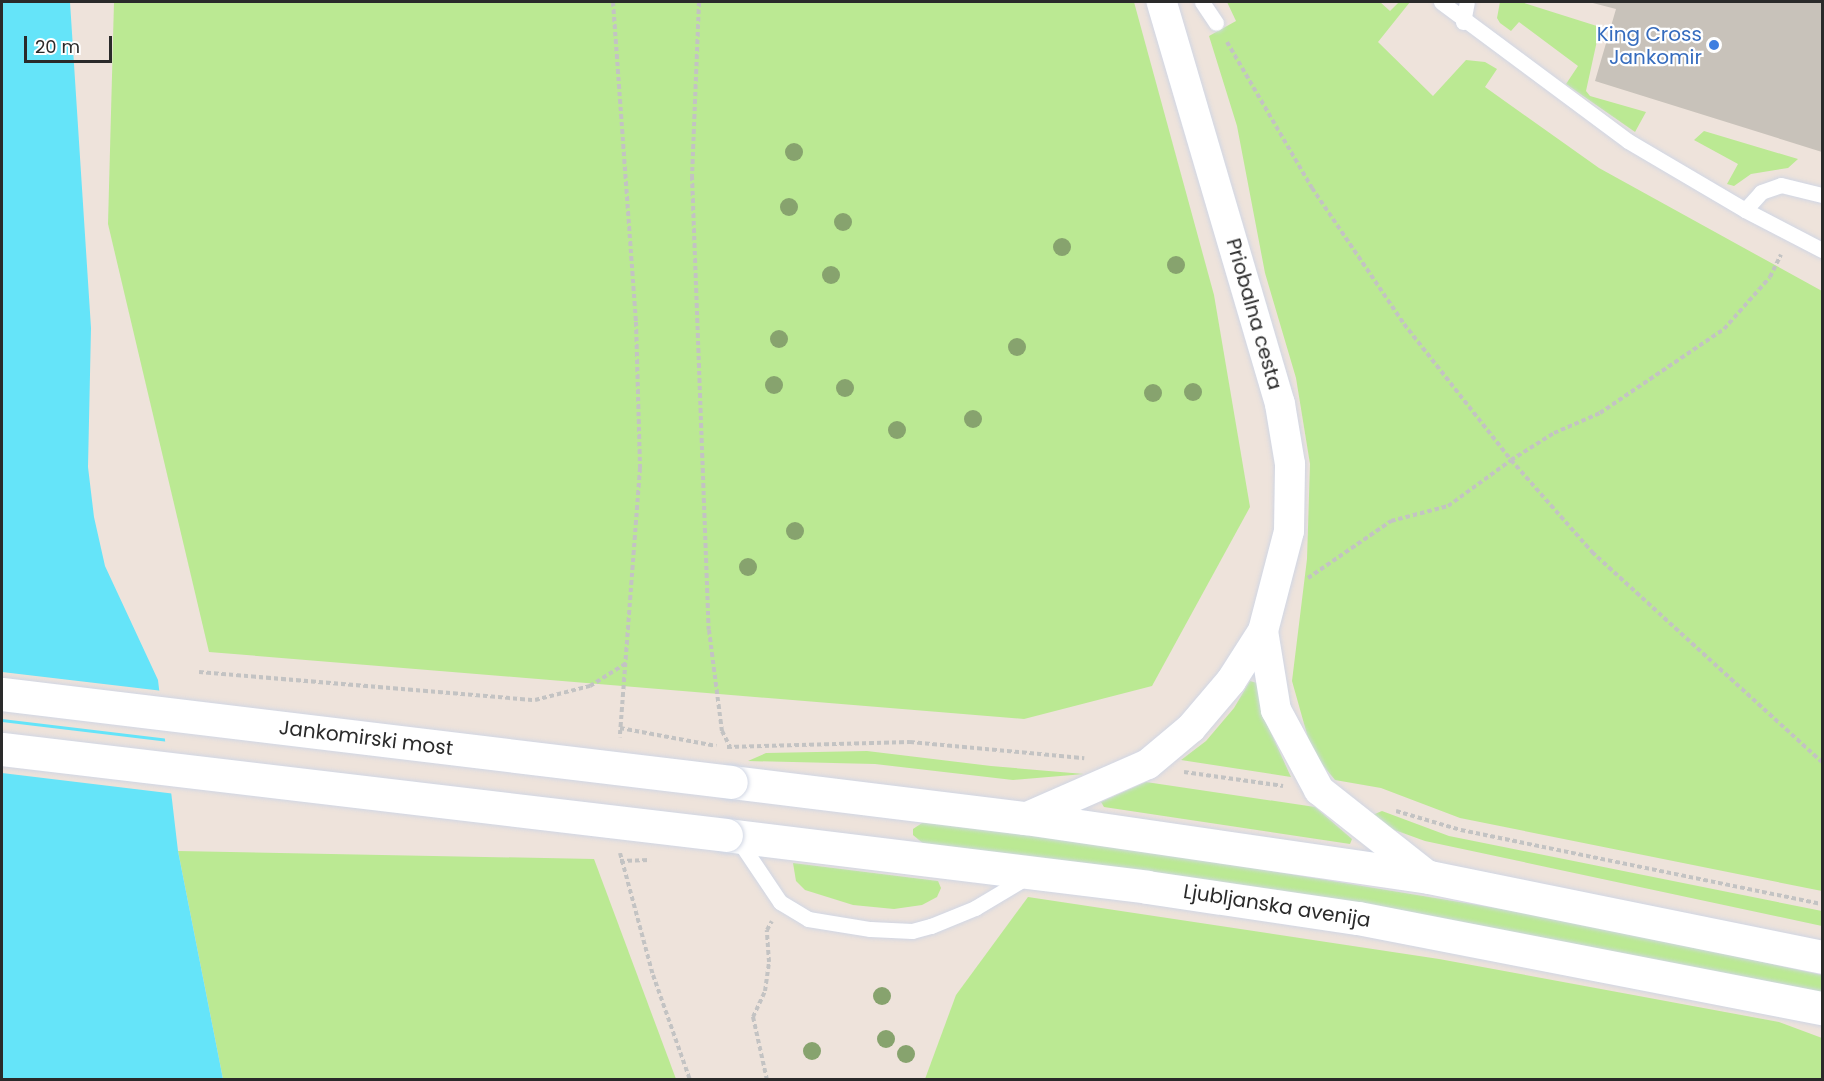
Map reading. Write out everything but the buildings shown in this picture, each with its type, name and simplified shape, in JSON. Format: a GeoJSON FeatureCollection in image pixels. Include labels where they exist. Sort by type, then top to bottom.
{"type":"FeatureCollection","features":[{"type":"Feature","properties":{"kind":"main road","name":"Jankomirski most"},"geometry":{"type":"LineString","coordinates":[[2,694],[1025,818]]}},
{"type":"Feature","properties":{"kind":"main road"},"geometry":{"type":"LineString","coordinates":[[2,749],[731,835]]}},
{"type":"Feature","properties":{"kind":"main road"},"geometry":{"type":"LineString","coordinates":[[1025,818],[1429,877],[1822,957]]}},
{"type":"Feature","properties":{"kind":"main road","name":"Ljubljanska avenija"},"geometry":{"type":"LineString","coordinates":[[731,835],[1031,875],[1147,887],[1358,918],[1822,1008]]}},
{"type":"Feature","properties":{"kind":"street","name":"Priobalna cesta"},"geometry":{"type":"LineString","coordinates":[[1025,818],[1148,764],[1191,728],[1231,681],[1263,631],[1274,598],[1289,531],[1290,464],[1280,404],[1162,2]]}},
{"type":"Feature","properties":{"kind":"street","name":"Priobalna cesta"},"geometry":{"type":"LineString","coordinates":[[1263,631],[1276,710],[1319,790],[1429,877]]}},
{"type":"Feature","properties":{"kind":"lane"},"geometry":{"type":"LineString","coordinates":[[1202,2],[1216,23]]}},
{"type":"Feature","properties":{"kind":"lane"},"geometry":{"type":"LineString","coordinates":[[1441,2],[1463,22],[1628,141],[1745,210],[1822,250]]}},
{"type":"Feature","properties":{"kind":"lane"},"geometry":{"type":"LineString","coordinates":[[1463,22],[1467,2]]}},
{"type":"Feature","properties":{"kind":"lane"},"geometry":{"type":"LineString","coordinates":[[1745,210],[1761,192],[1781,184],[1822,195]]}},
{"type":"Feature","properties":{"kind":"lane"},"geometry":{"type":"LineString","coordinates":[[731,835],[780,902],[808,919],[870,929],[912,931],[975,908],[1031,875]]}},
{"type":"Feature","properties":{"kind":"path"},"geometry":{"type":"LineString","coordinates":[[613,2],[636,322],[640,468],[620,750]]}},
{"type":"Feature","properties":{"kind":"path"},"geometry":{"type":"LineString","coordinates":[[699,2],[692,176],[710,630],[722,731],[730,747],[910,742],[1089,759]]}},
{"type":"Feature","properties":{"kind":"path"},"geometry":{"type":"LineString","coordinates":[[1216,23],[1312,188],[1404,324],[1511,460],[1593,552],[1822,762]]}},
{"type":"Feature","properties":{"kind":"path"},"geometry":{"type":"LineString","coordinates":[[1274,598],[1332,565],[1390,521],[1448,506],[1511,460],[1554,433],[1600,413],[1724,329],[1770,277],[1791,234]]}},
{"type":"Feature","properties":{"kind":"path"},"geometry":{"type":"LineString","coordinates":[[199,672],[534,700],[590,686],[626,663]]}},
{"type":"Feature","properties":{"kind":"path"},"geometry":{"type":"LineString","coordinates":[[620,728],[718,746]]}},
{"type":"Feature","properties":{"kind":"path"},"geometry":{"type":"LineString","coordinates":[[1182,771],[1289,787]]}},
{"type":"Feature","properties":{"kind":"path"},"geometry":{"type":"LineString","coordinates":[[1390,809],[1461,830],[1822,904]]}},
{"type":"Feature","properties":{"kind":"path"},"geometry":{"type":"LineString","coordinates":[[620,850],[620,861],[653,975],[690,1080]]}},
{"type":"Feature","properties":{"kind":"path"},"geometry":{"type":"LineString","coordinates":[[620,861],[654,860]]}},
{"type":"Feature","properties":{"kind":"path"},"geometry":{"type":"LineString","coordinates":[[767,1080],[753,1017],[765,991],[769,962],[767,930],[780,902]]}},
{"type":"Feature","properties":{"kind":"green space"},"geometry":{"type":"Polygon","coordinates":[[[114,2],[1134,2],[1214,295],[1250,507],[1152,686],[1024,719],[209,652],[108,224],[114,2]]]}},
{"type":"Feature","properties":{"kind":"green space"},"geometry":{"type":"Polygon","coordinates":[[[1227,2],[1380,2],[1390,11],[1399,2],[1410,2],[1378,42],[1433,96],[1466,60],[1485,62],[1497,69],[1485,87],[1599,168],[1822,291],[1822,891],[1460,818],[1381,788],[1335,780],[1312,752],[1292,681],[1307,559],[1310,464],[1296,378],[1265,273],[1237,126],[1209,36],[1236,21],[1227,2]]]}},
{"type":"Feature","properties":{"kind":"green space"},"geometry":{"type":"Polygon","coordinates":[[[1500,2],[1521,2],[1600,27],[1586,91],[1590,96],[1646,112],[1635,132],[1566,84],[1578,66],[1519,22],[1511,31],[1500,23],[1497,18],[1500,2]]]}},
{"type":"Feature","properties":{"kind":"green space"},"geometry":{"type":"Polygon","coordinates":[[[1704,131],[1798,159],[1788,168],[1751,174],[1734,186],[1727,184],[1738,164],[1694,140],[1704,131]]]}},
{"type":"Feature","properties":{"kind":"green space"},"geometry":{"type":"Polygon","coordinates":[[[1250,681],[1257,683],[1267,724],[1291,777],[1181,760],[1206,741],[1234,708],[1250,681]]]}},
{"type":"Feature","properties":{"kind":"green space"},"geometry":{"type":"Polygon","coordinates":[[[867,751],[991,766],[1084,774],[1013,780],[875,764],[748,761],[766,753],[867,751]]]}},
{"type":"Feature","properties":{"kind":"green space"},"geometry":{"type":"Polygon","coordinates":[[[1146,782],[1315,807],[1352,839],[1350,844],[1104,807],[1101,802],[1146,782]]]}},
{"type":"Feature","properties":{"kind":"green space"},"geometry":{"type":"Polygon","coordinates":[[[1382,811],[1449,836],[1822,911],[1822,926],[1425,841],[1389,828],[1370,816],[1382,811]]]}},
{"type":"Feature","properties":{"kind":"green space"},"geometry":{"type":"Polygon","coordinates":[[[938,822],[1120,846],[1574,921],[1822,975],[1822,994],[925,845],[913,835],[913,829],[922,823],[938,822]]]}},
{"type":"Feature","properties":{"kind":"green space"},"geometry":{"type":"Polygon","coordinates":[[[178,851],[594,859],[676,1079],[223,1079],[178,851]]]}},
{"type":"Feature","properties":{"kind":"green space"},"geometry":{"type":"Polygon","coordinates":[[[793,863],[938,881],[941,888],[937,897],[922,905],[894,909],[853,905],[805,890],[796,881],[793,863]]]}},
{"type":"Feature","properties":{"kind":"green space"},"geometry":{"type":"Polygon","coordinates":[[[1028,897],[1439,959],[1779,1022],[1822,1038],[1822,1079],[925,1079],[956,995],[1028,897]]]}},
{"type":"Feature","properties":{"kind":"water"},"geometry":{"type":"Polygon","coordinates":[[[2,2],[70,2],[91,328],[88,467],[94,517],[105,566],[158,680],[178,851],[223,1079],[2,1080],[2,2]]]}},
{"type":"Feature","properties":{"kind":"pier"},"geometry":{"type":"Polygon","coordinates":[[[2,672],[163,691],[169,739],[2,719],[2,672]]]}},
{"type":"Feature","properties":{"kind":"pier"},"geometry":{"type":"Polygon","coordinates":[[[2,722],[169,742],[176,794],[2,773],[2,722]]]}},
{"type":"Feature","properties":{"kind":"place","name":"King Cross Jankomir"},"geometry":{"type":"Point","coordinates":[1714,45]}}]}
